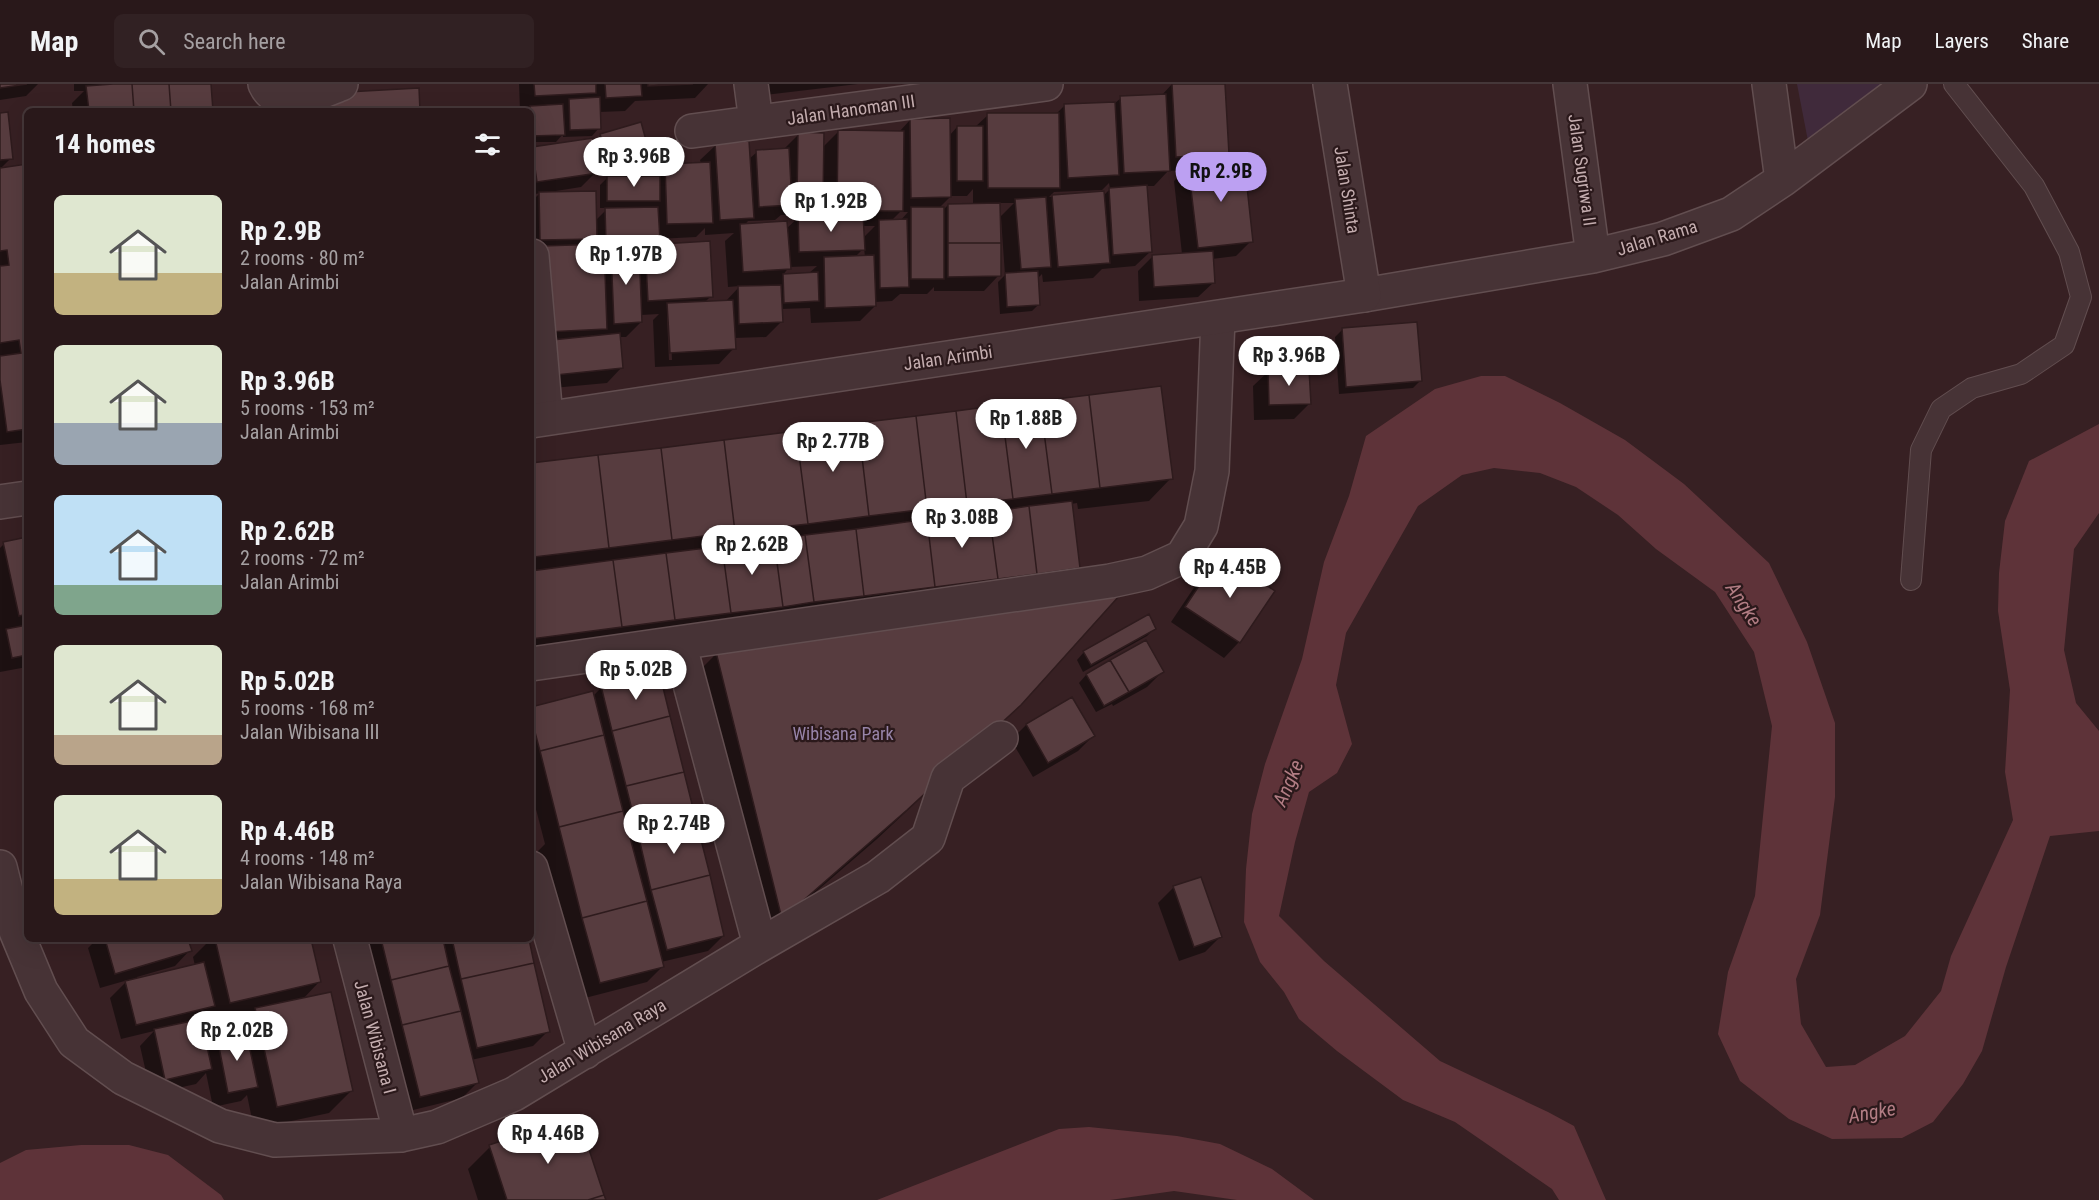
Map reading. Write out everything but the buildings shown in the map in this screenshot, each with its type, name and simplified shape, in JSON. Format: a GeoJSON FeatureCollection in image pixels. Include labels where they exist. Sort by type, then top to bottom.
{"type":"FeatureCollection","features":[{"type":"Feature","properties":{"kind":"street"},"geometry":{"type":"LineString","coordinates":[[265,84],[268,91],[284,100],[302,98],[341,84]]}},
{"type":"Feature","properties":{"kind":"street"},"geometry":{"type":"LineString","coordinates":[[751,84],[756,122]]}},
{"type":"Feature","properties":{"kind":"street","name":"Jalan Hanoman III"},"geometry":{"type":"LineString","coordinates":[[692,131],[1046,84]]}},
{"type":"Feature","properties":{"kind":"street","name":"Jalan Shinta"},"geometry":{"type":"LineString","coordinates":[[1330,84],[1364,295]]}},
{"type":"Feature","properties":{"kind":"street","name":"Jalan Sugriwa II"},"geometry":{"type":"LineString","coordinates":[[1570,84],[1593,256]]}},
{"type":"Feature","properties":{"kind":"street"},"geometry":{"type":"LineString","coordinates":[[1769,84],[1782,180]]}},
{"type":"Feature","properties":{"kind":"street","name":"Jalan Rama"},"geometry":{"type":"LineString","coordinates":[[1364,295],[1593,256],[1663,239],[1731,214],[1782,180],[1910,84]]}},
{"type":"Feature","properties":{"kind":"street","name":"Jalan Arimbi"},"geometry":{"type":"LineString","coordinates":[[538,420],[1364,295]]}},
{"type":"Feature","properties":{"kind":"street"},"geometry":{"type":"LineString","coordinates":[[534,311],[538,420]]}},
{"type":"Feature","properties":{"kind":"street"},"geometry":{"type":"LineString","coordinates":[[534,664],[1110,581],[1147,573],[1182,557],[1201,526],[1212,471],[1218,318]]}},
{"type":"Feature","properties":{"kind":"street"},"geometry":{"type":"LineString","coordinates":[[0,502],[24,498]]}},
{"type":"Feature","properties":{"kind":"street"},"geometry":{"type":"LineString","coordinates":[[679,643],[760,945]]}},
{"type":"Feature","properties":{"kind":"street","name":"Jalan Wibisana Raya"},"geometry":{"type":"LineString","coordinates":[[0,867],[16,931],[41,991],[74,1042],[123,1078],[220,1126],[275,1140],[401,1135],[437,1127],[514,1094],[760,945],[878,877],[928,838],[948,777],[1001,738]]}},
{"type":"Feature","properties":{"kind":"street"},"geometry":{"type":"LineString","coordinates":[[534,878],[585,1052]]}},
{"type":"Feature","properties":{"kind":"street","name":"Jalan Wibisana I"},"geometry":{"type":"LineString","coordinates":[[351,942],[401,1135]]}},
{"type":"Feature","properties":{"kind":"lane"},"geometry":{"type":"LineString","coordinates":[[1911,580],[1921,450],[1941,409],[1972,388],[2021,374],[2064,345],[2081,297],[2069,252],[2034,186],[1954,84]]}},
{"type":"Feature","properties":{"kind":"shaded area"},"geometry":{"type":"Polygon","coordinates":[[[1797,84],[1892,84],[1808,141],[1797,84]]]}},
{"type":"Feature","properties":{"kind":"water","name":"Angke"},"geometry":{"type":"Polygon","coordinates":[[[1481,376],[1505,376],[1560,403],[1625,440],[1684,484],[1769,563],[1807,642],[1835,723],[1835,797],[1820,915],[1796,979],[1801,1024],[1826,1067],[1855,1065],[1905,1036],[1941,991],[1951,956],[2013,820],[2005,772],[2010,690],[1998,611],[1999,573],[2005,521],[2029,461],[2099,424],[2099,513],[2074,549],[2064,650],[2076,703],[2099,731],[2099,831],[2050,836],[2006,967],[1982,1051],[1963,1084],[1933,1122],[1902,1138],[1832,1139],[1789,1119],[1740,1081],[1718,1034],[1728,972],[1755,896],[1772,726],[1754,652],[1715,592],[1656,549],[1618,515],[1576,487],[1540,473],[1494,468],[1462,475],[1418,506],[1346,633],[1336,685],[1352,744],[1337,773],[1309,792],[1295,842],[1279,916],[1324,961],[1440,1061],[1574,1126],[1606,1200],[1559,1200],[1552,1189],[1455,1122],[1403,1100],[1337,1051],[1299,1019],[1284,992],[1260,962],[1244,922],[1246,869],[1252,814],[1265,764],[1302,659],[1324,562],[1349,496],[1366,436],[1435,389],[1481,376]]]}},
{"type":"Feature","properties":{"kind":"water"},"geometry":{"type":"Polygon","coordinates":[[[1089,1127],[1177,1136],[1220,1144],[1272,1169],[1314,1200],[1237,1200],[1174,1191],[1110,1200],[877,1200],[1059,1129],[1089,1127]]]}},
{"type":"Feature","properties":{"kind":"water"},"geometry":{"type":"Polygon","coordinates":[[[81,1145],[129,1145],[168,1155],[221,1195],[224,1200],[0,1200],[0,1163],[26,1150],[81,1145]]]}},
{"type":"Feature","properties":{"kind":"park label","name":"Wibisana Park"},"geometry":{"type":"Point","coordinates":[843,734]}}]}
